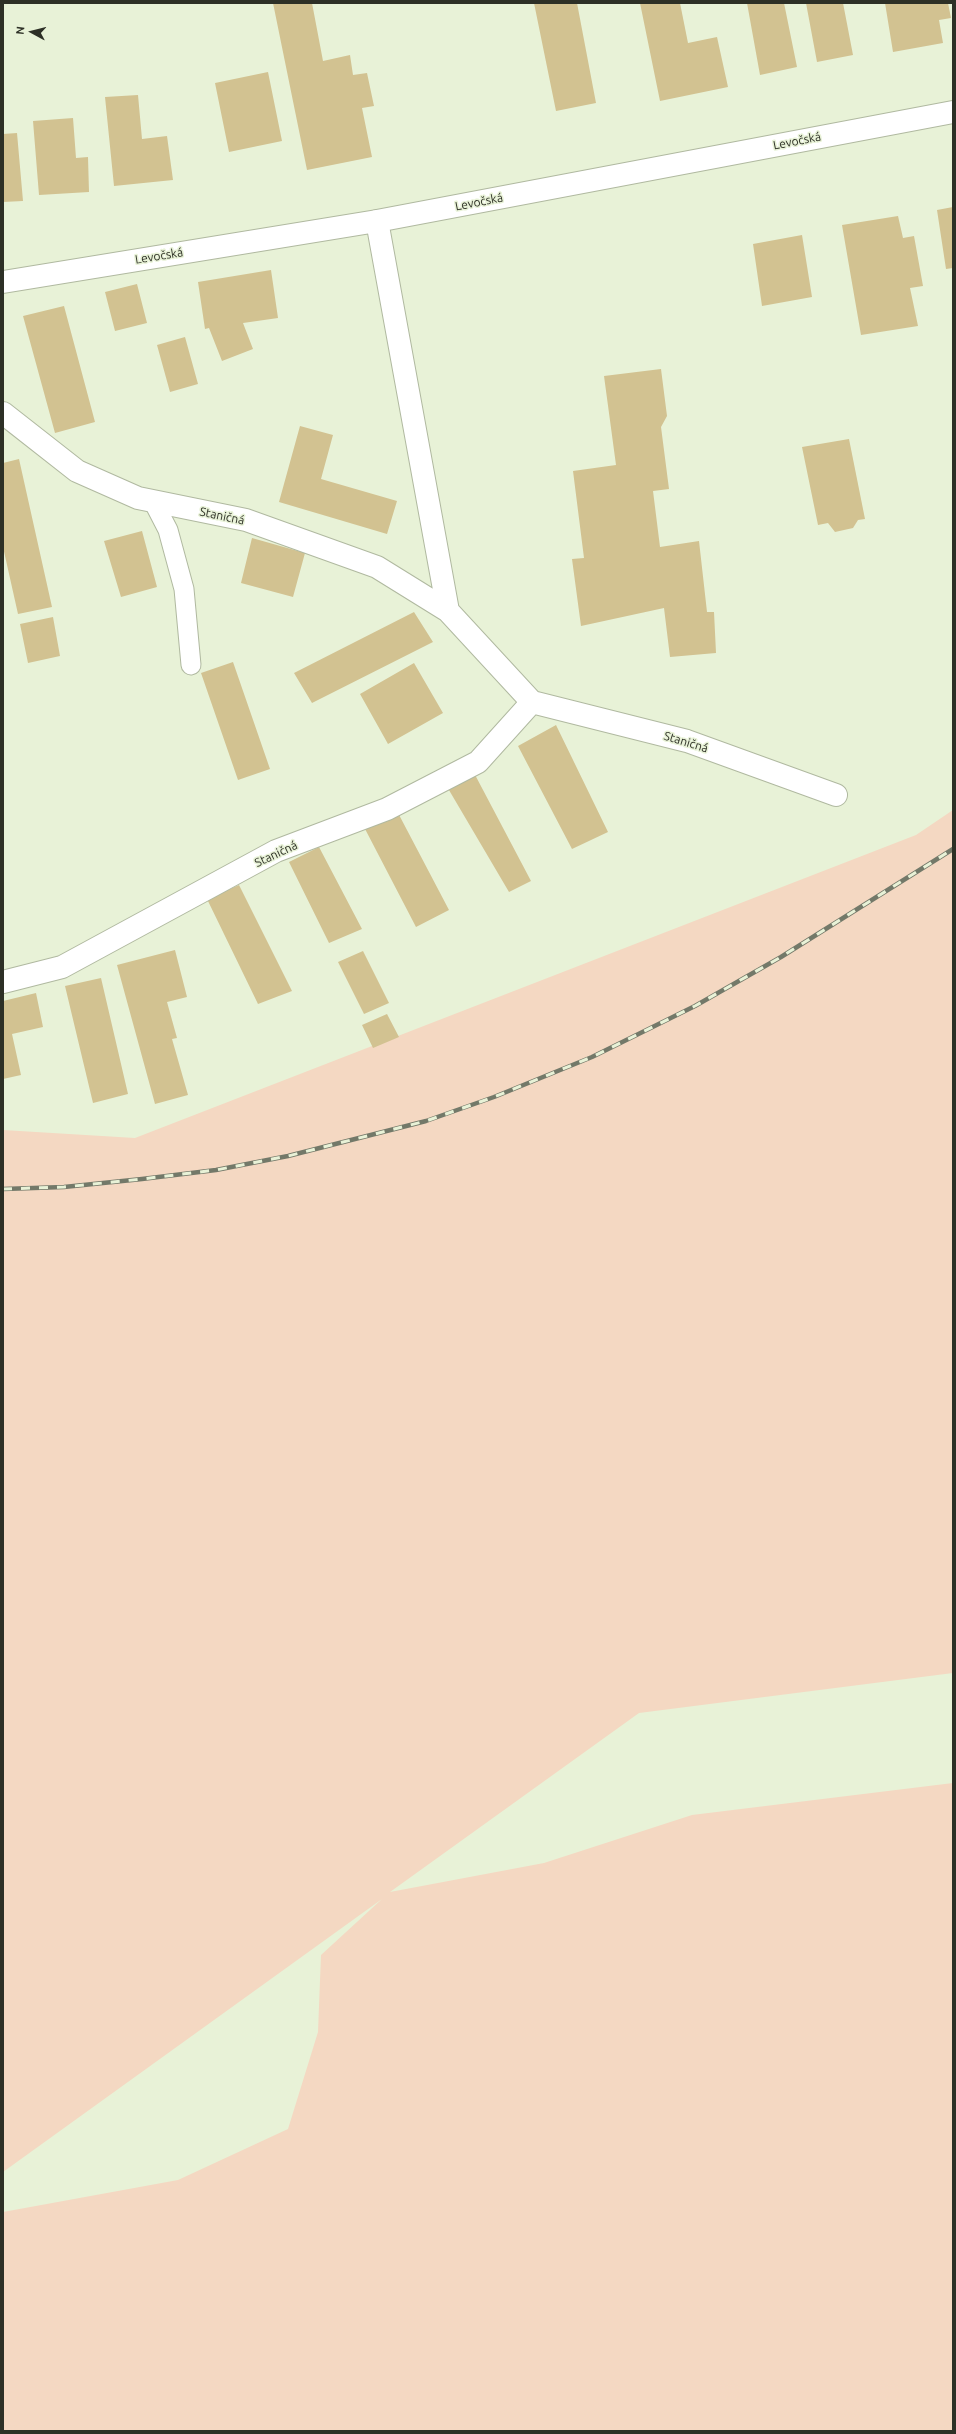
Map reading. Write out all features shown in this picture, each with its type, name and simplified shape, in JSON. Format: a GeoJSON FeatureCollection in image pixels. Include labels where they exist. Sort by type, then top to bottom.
{"type":"FeatureCollection","features":[{"type":"Feature","properties":{"kind":"street","name":"Levočská"},"geometry":{"type":"LineString","coordinates":[[3,282],[377,221],[953,112]]}},
{"type":"Feature","properties":{"kind":"street"},"geometry":{"type":"LineString","coordinates":[[377,221],[448,611]]}},
{"type":"Feature","properties":{"kind":"street","name":"Staničná"},"geometry":{"type":"LineString","coordinates":[[3,413],[77,471],[138,498],[246,520],[377,567],[448,611],[532,702],[687,741],[836,795]]}},
{"type":"Feature","properties":{"kind":"street","name":"Staničná"},"geometry":{"type":"LineString","coordinates":[[3,982],[62,967],[276,852],[387,809],[478,762],[532,702]]}},
{"type":"Feature","properties":{"kind":"lane"},"geometry":{"type":"LineString","coordinates":[[153,502],[168,530],[184,589],[191,665]]}},
{"type":"Feature","properties":{"kind":"shaded area"},"geometry":{"type":"Polygon","coordinates":[[[953,810],[953,1673],[639,1713],[390,1892],[544,1863],[692,1815],[953,1783],[953,2431],[3,2431],[3,2212],[178,2180],[288,2129],[318,2032],[321,1955],[382,1899],[3,2172],[3,1130],[135,1138],[916,835],[953,810]]]}},
{"type":"Feature","properties":{"kind":"building"},"geometry":{"type":"Polygon","coordinates":[[[273,3],[312,3],[323,61],[350,55],[353,75],[367,73],[374,106],[362,108],[372,157],[307,170],[273,3]]]}},
{"type":"Feature","properties":{"kind":"building"},"geometry":{"type":"Polygon","coordinates":[[[534,3],[577,3],[596,103],[556,111],[534,3]]]}},
{"type":"Feature","properties":{"kind":"building"},"geometry":{"type":"Polygon","coordinates":[[[640,3],[680,3],[688,43],[717,37],[728,87],[660,101],[640,3]]]}},
{"type":"Feature","properties":{"kind":"building"},"geometry":{"type":"Polygon","coordinates":[[[747,3],[784,3],[797,67],[760,75],[747,3]]]}},
{"type":"Feature","properties":{"kind":"building"},"geometry":{"type":"Polygon","coordinates":[[[806,3],[843,3],[853,55],[817,62],[806,3]]]}},
{"type":"Feature","properties":{"kind":"building"},"geometry":{"type":"Polygon","coordinates":[[[885,3],[948,3],[951,18],[939,20],[943,43],[893,52],[885,3]]]}},
{"type":"Feature","properties":{"kind":"building"},"geometry":{"type":"Polygon","coordinates":[[[268,72],[282,141],[229,152],[215,83],[268,72]]]}},
{"type":"Feature","properties":{"kind":"building"},"geometry":{"type":"Polygon","coordinates":[[[138,95],[142,139],[167,136],[173,180],[114,186],[105,97],[138,95]]]}},
{"type":"Feature","properties":{"kind":"building"},"geometry":{"type":"Polygon","coordinates":[[[73,118],[76,158],[88,157],[89,192],[39,195],[33,121],[73,118]]]}},
{"type":"Feature","properties":{"kind":"building"},"geometry":{"type":"Polygon","coordinates":[[[17,133],[23,201],[3,202],[3,134],[17,133]]]}},
{"type":"Feature","properties":{"kind":"building"},"geometry":{"type":"Polygon","coordinates":[[[953,207],[953,268],[946,269],[937,210],[953,207]]]}},
{"type":"Feature","properties":{"kind":"building"},"geometry":{"type":"Polygon","coordinates":[[[898,216],[903,238],[914,236],[923,286],[910,288],[918,326],[861,335],[842,225],[898,216]]]}},
{"type":"Feature","properties":{"kind":"building"},"geometry":{"type":"Polygon","coordinates":[[[802,235],[812,297],[762,306],[753,244],[802,235]]]}},
{"type":"Feature","properties":{"kind":"building"},"geometry":{"type":"Polygon","coordinates":[[[271,270],[278,318],[243,323],[253,349],[222,361],[209,328],[205,329],[198,282],[271,270]]]}},
{"type":"Feature","properties":{"kind":"building"},"geometry":{"type":"Polygon","coordinates":[[[137,284],[147,323],[115,331],[105,292],[137,284]]]}},
{"type":"Feature","properties":{"kind":"building"},"geometry":{"type":"Polygon","coordinates":[[[64,306],[95,422],[55,433],[23,316],[64,306]]]}},
{"type":"Feature","properties":{"kind":"building"},"geometry":{"type":"Polygon","coordinates":[[[185,337],[198,384],[170,392],[157,345],[185,337]]]}},
{"type":"Feature","properties":{"kind":"building"},"geometry":{"type":"Polygon","coordinates":[[[661,369],[667,416],[661,427],[669,489],[653,491],[660,547],[699,541],[707,612],[714,612],[716,653],[670,657],[664,608],[581,626],[572,559],[584,558],[573,471],[616,465],[604,376],[661,369]]]}},
{"type":"Feature","properties":{"kind":"building"},"geometry":{"type":"Polygon","coordinates":[[[300,426],[333,435],[321,479],[397,501],[387,534],[279,502],[300,426]]]}},
{"type":"Feature","properties":{"kind":"building"},"geometry":{"type":"Polygon","coordinates":[[[849,439],[865,519],[858,520],[853,528],[835,532],[828,523],[818,525],[802,447],[849,439]]]}},
{"type":"Feature","properties":{"kind":"building"},"geometry":{"type":"Polygon","coordinates":[[[19,459],[52,607],[18,614],[3,547],[3,463],[19,459]]]}},
{"type":"Feature","properties":{"kind":"building"},"geometry":{"type":"Polygon","coordinates":[[[142,531],[157,587],[121,597],[104,541],[142,531]]]}},
{"type":"Feature","properties":{"kind":"building"},"geometry":{"type":"Polygon","coordinates":[[[252,538],[305,553],[293,597],[241,583],[252,538]]]}},
{"type":"Feature","properties":{"kind":"building"},"geometry":{"type":"Polygon","coordinates":[[[414,612],[433,642],[312,703],[294,673],[414,612]]]}},
{"type":"Feature","properties":{"kind":"building"},"geometry":{"type":"Polygon","coordinates":[[[53,617],[60,656],[28,663],[20,624],[53,617]]]}},
{"type":"Feature","properties":{"kind":"building"},"geometry":{"type":"Polygon","coordinates":[[[233,662],[270,769],[238,780],[201,673],[233,662]]]}},
{"type":"Feature","properties":{"kind":"building"},"geometry":{"type":"Polygon","coordinates":[[[414,663],[443,713],[388,744],[360,694],[414,663]]]}},
{"type":"Feature","properties":{"kind":"building"},"geometry":{"type":"Polygon","coordinates":[[[556,725],[608,832],[572,849],[518,746],[556,725]]]}},
{"type":"Feature","properties":{"kind":"building"},"geometry":{"type":"Polygon","coordinates":[[[473,771],[531,881],[509,892],[446,785],[473,771]]]}},
{"type":"Feature","properties":{"kind":"building"},"geometry":{"type":"Polygon","coordinates":[[[397,811],[449,910],[416,927],[364,827],[397,811]]]}},
{"type":"Feature","properties":{"kind":"building"},"geometry":{"type":"Polygon","coordinates":[[[319,847],[362,929],[329,943],[289,862],[319,847]]]}},
{"type":"Feature","properties":{"kind":"building"},"geometry":{"type":"Polygon","coordinates":[[[239,885],[292,991],[258,1004],[207,899],[239,885]]]}},
{"type":"Feature","properties":{"kind":"building"},"geometry":{"type":"Polygon","coordinates":[[[175,950],[187,997],[167,1002],[177,1038],[172,1039],[188,1095],[155,1104],[117,965],[175,950]]]}},
{"type":"Feature","properties":{"kind":"building"},"geometry":{"type":"Polygon","coordinates":[[[363,951],[389,1003],[364,1014],[338,962],[363,951]]]}},
{"type":"Feature","properties":{"kind":"building"},"geometry":{"type":"Polygon","coordinates":[[[101,978],[128,1094],[93,1103],[65,986],[101,978]]]}},
{"type":"Feature","properties":{"kind":"building"},"geometry":{"type":"Polygon","coordinates":[[[36,993],[43,1027],[12,1034],[21,1075],[3,1079],[3,1001],[36,993]]]}},
{"type":"Feature","properties":{"kind":"building"},"geometry":{"type":"Polygon","coordinates":[[[387,1014],[399,1037],[373,1048],[362,1025],[387,1014]]]}},
{"type":"Feature","properties":{"kind":"railway"},"geometry":{"type":"LineString","coordinates":[[3,1189],[64,1187],[216,1170],[288,1156],[426,1121],[494,1097],[592,1057],[695,1006],[781,957],[953,849]]}}]}
